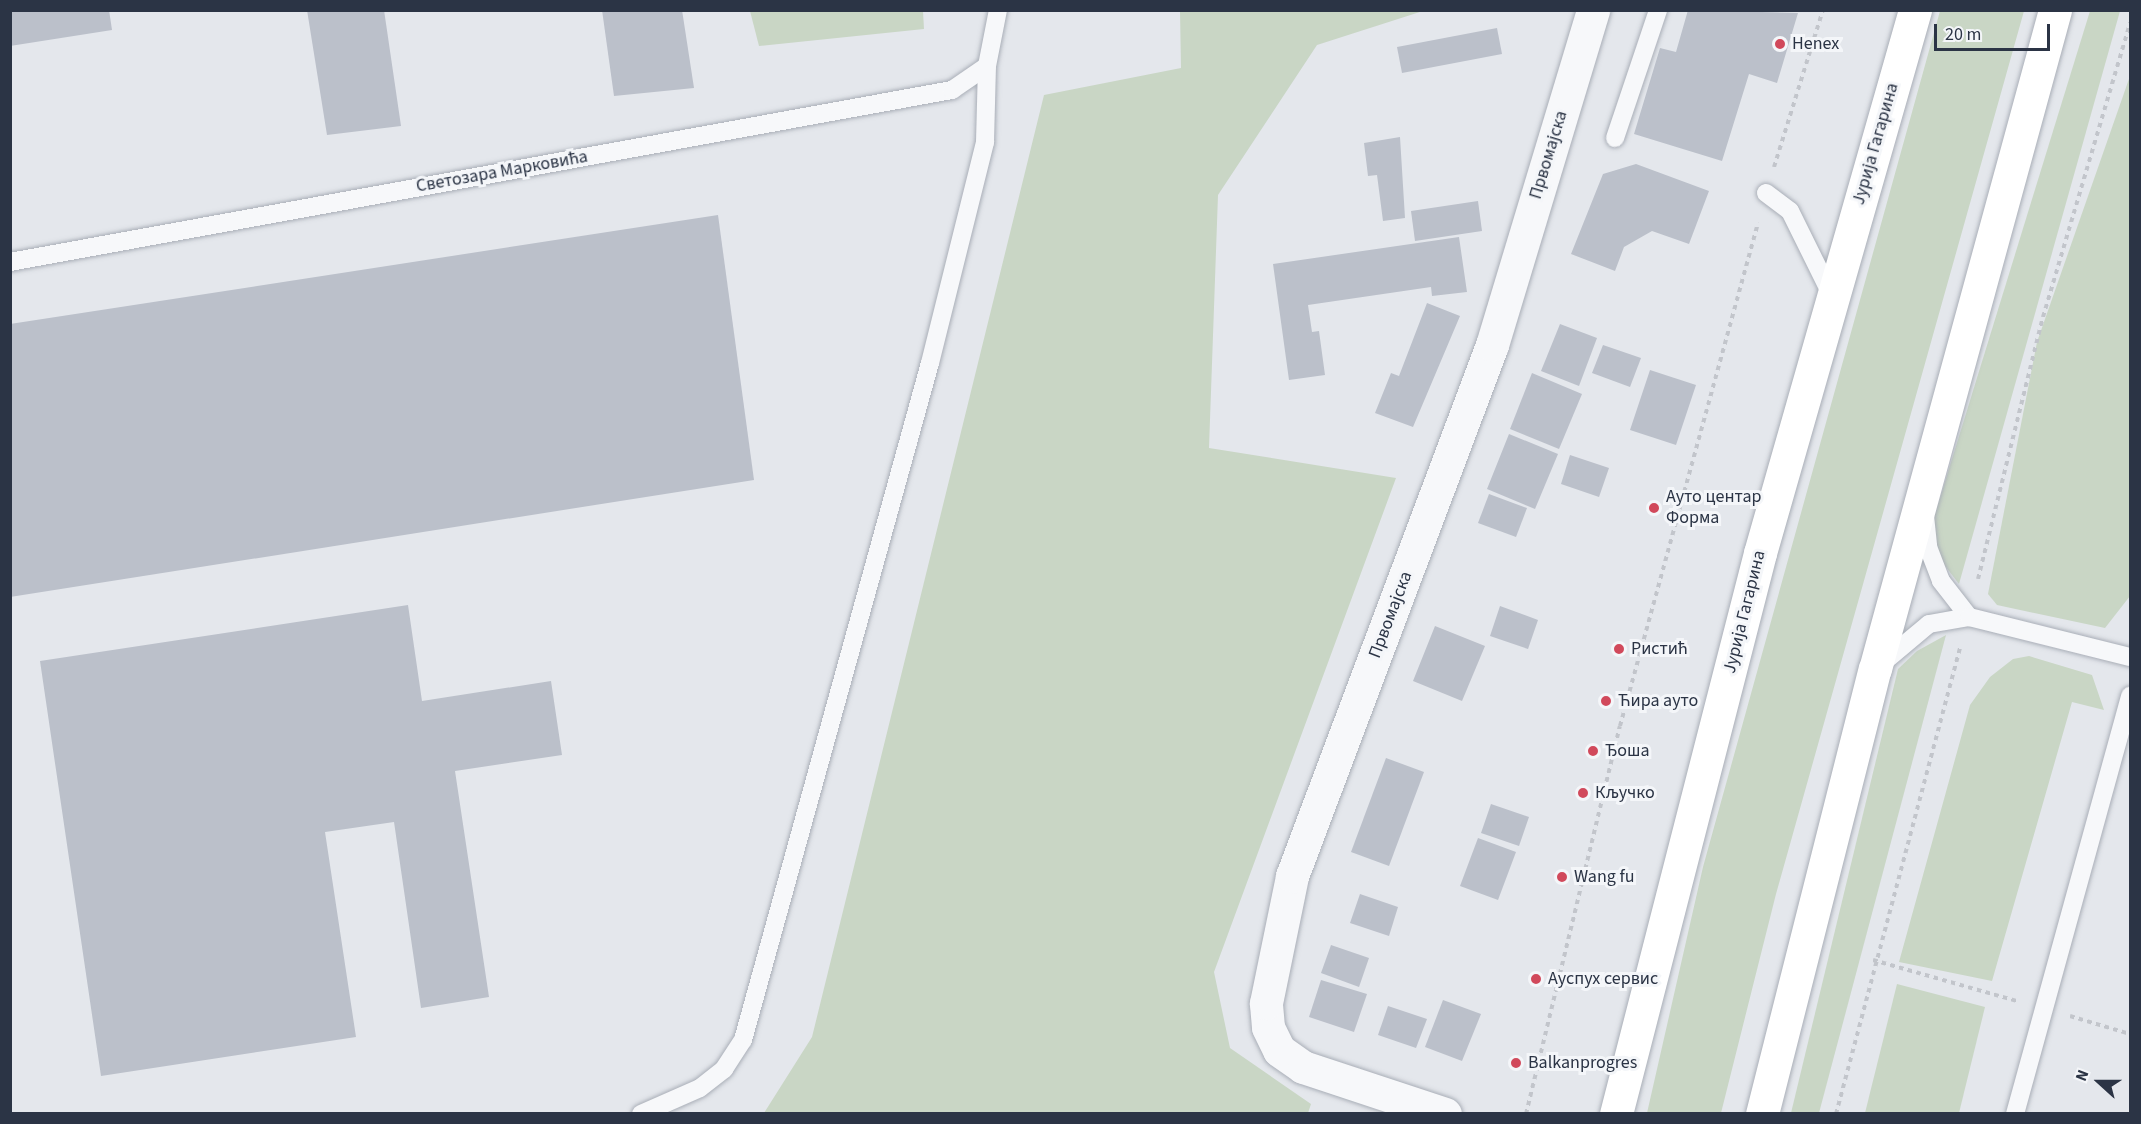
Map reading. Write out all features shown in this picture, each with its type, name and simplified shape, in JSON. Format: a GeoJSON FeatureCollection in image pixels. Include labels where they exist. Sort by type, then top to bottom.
{"type":"FeatureCollection","features":[{"type":"Feature","properties":{"kind":"main road","name":"Јурија Гагарина"},"geometry":{"type":"LineString","coordinates":[[1616,1113],[1831,298],[1915,10]]}},
{"type":"Feature","properties":{"kind":"main road"},"geometry":{"type":"LineString","coordinates":[[1761,1113],[1875,669],[2055,10]]}},
{"type":"Feature","properties":{"kind":"street","name":"Првомајска"},"geometry":{"type":"LineString","coordinates":[[1445,1113],[1303,1066],[1279,1050],[1268,1028],[1266,1003],[1292,876],[1492,345],[1593,10]]}},
{"type":"Feature","properties":{"kind":"lane"},"geometry":{"type":"LineString","coordinates":[[1614,138],[1658,10]]}},
{"type":"Feature","properties":{"kind":"lane"},"geometry":{"type":"LineString","coordinates":[[641,1113],[700,1088],[724,1069],[743,1040],[945,305],[985,142],[987,66],[993,12]]}},
{"type":"Feature","properties":{"kind":"lane","name":"Светозара Марковића"},"geometry":{"type":"LineString","coordinates":[[10,262],[952,90],[987,66]]}},
{"type":"Feature","properties":{"kind":"lane"},"geometry":{"type":"LineString","coordinates":[[1767,193],[1790,211],[1810,243],[1831,298]]}},
{"type":"Feature","properties":{"kind":"lane"},"geometry":{"type":"LineString","coordinates":[[1923,491],[1928,547],[1941,581],[1969,617]]}},
{"type":"Feature","properties":{"kind":"lane"},"geometry":{"type":"LineString","coordinates":[[1875,669],[1929,624],[1969,617],[2130,657]]}},
{"type":"Feature","properties":{"kind":"lane"},"geometry":{"type":"LineString","coordinates":[[2015,1113],[2130,696]]}},
{"type":"Feature","properties":{"kind":"path"},"geometry":{"type":"LineString","coordinates":[[1526,1113],[1620,726],[1767,193],[1823,10]]}},
{"type":"Feature","properties":{"kind":"path"},"geometry":{"type":"LineString","coordinates":[[1836,1113],[1873,960],[1969,617],[2043,317],[2130,22]]}},
{"type":"Feature","properties":{"kind":"path"},"geometry":{"type":"LineString","coordinates":[[1873,960],[2130,1034]]}},
{"type":"Feature","properties":{"kind":"green space"},"geometry":{"type":"Polygon","coordinates":[[[750,11],[923,11],[924,29],[759,46],[750,11]]]}},
{"type":"Feature","properties":{"kind":"green space"},"geometry":{"type":"Polygon","coordinates":[[[1180,11],[1423,11],[1317,45],[1218,195],[1209,448],[1396,478],[1214,972],[1230,1048],[1311,1104],[1308,1113],[764,1113],[812,1037],[1044,95],[1181,68],[1180,11]]]}},
{"type":"Feature","properties":{"kind":"green space"},"geometry":{"type":"Polygon","coordinates":[[[1940,11],[2024,11],[1776,894],[1721,1113],[1647,1113],[1703,867],[1940,11]]]}},
{"type":"Feature","properties":{"kind":"green space"},"geometry":{"type":"Polygon","coordinates":[[[2090,11],[2120,11],[1959,584],[1936,554],[1932,524],[2090,11]]]}},
{"type":"Feature","properties":{"kind":"green space"},"geometry":{"type":"Polygon","coordinates":[[[2130,76],[2130,596],[2105,628],[1997,605],[1988,594],[2037,342],[2130,76]]]}},
{"type":"Feature","properties":{"kind":"green space"},"geometry":{"type":"Polygon","coordinates":[[[1946,635],[1819,1113],[1791,1113],[1898,669],[1917,651],[1946,635]]]}},
{"type":"Feature","properties":{"kind":"green space"},"geometry":{"type":"Polygon","coordinates":[[[2029,656],[2092,675],[2104,710],[2072,702],[1992,981],[1899,962],[1970,705],[1990,677],[2013,659],[2029,656]]]}},
{"type":"Feature","properties":{"kind":"green space"},"geometry":{"type":"Polygon","coordinates":[[[1897,984],[1985,1007],[1959,1113],[1865,1113],[1897,984]]]}},
{"type":"Feature","properties":{"kind":"building"},"geometry":{"type":"Polygon","coordinates":[[[10,10],[109,10],[112,30],[10,46],[10,10]]]}},
{"type":"Feature","properties":{"kind":"building"},"geometry":{"type":"Polygon","coordinates":[[[307,10],[384,10],[401,126],[327,135],[307,10]]]}},
{"type":"Feature","properties":{"kind":"building"},"geometry":{"type":"Polygon","coordinates":[[[602,10],[682,10],[694,88],[614,96],[602,10]]]}},
{"type":"Feature","properties":{"kind":"building"},"geometry":{"type":"Polygon","coordinates":[[[1688,10],[1798,13],[1777,83],[1749,74],[1722,161],[1634,134],[1660,48],[1676,52],[1688,10]]]}},
{"type":"Feature","properties":{"kind":"building"},"geometry":{"type":"Polygon","coordinates":[[[1497,28],[1502,54],[1402,73],[1397,47],[1497,28]]]}},
{"type":"Feature","properties":{"kind":"building"},"geometry":{"type":"Polygon","coordinates":[[[1400,137],[1405,218],[1383,221],[1377,175],[1368,176],[1364,143],[1400,137]]]}},
{"type":"Feature","properties":{"kind":"building"},"geometry":{"type":"Polygon","coordinates":[[[1636,164],[1709,191],[1689,244],[1652,231],[1624,247],[1615,271],[1571,254],[1603,174],[1636,164]]]}},
{"type":"Feature","properties":{"kind":"building"},"geometry":{"type":"Polygon","coordinates":[[[1478,201],[1482,231],[1415,241],[1411,211],[1478,201]]]}},
{"type":"Feature","properties":{"kind":"building"},"geometry":{"type":"Polygon","coordinates":[[[718,215],[754,480],[10,597],[10,324],[718,215]]]}},
{"type":"Feature","properties":{"kind":"building"},"geometry":{"type":"Polygon","coordinates":[[[1459,237],[1467,292],[1432,296],[1431,287],[1308,305],[1312,332],[1319,331],[1325,375],[1289,380],[1273,264],[1459,237]]]}},
{"type":"Feature","properties":{"kind":"building"},"geometry":{"type":"Polygon","coordinates":[[[1427,303],[1460,316],[1413,427],[1375,413],[1391,373],[1399,376],[1427,303]]]}},
{"type":"Feature","properties":{"kind":"building"},"geometry":{"type":"Polygon","coordinates":[[[1560,324],[1597,338],[1579,386],[1541,371],[1560,324]]]}},
{"type":"Feature","properties":{"kind":"building"},"geometry":{"type":"Polygon","coordinates":[[[1603,345],[1641,358],[1630,387],[1592,373],[1603,345]]]}},
{"type":"Feature","properties":{"kind":"building"},"geometry":{"type":"Polygon","coordinates":[[[1650,370],[1696,385],[1676,445],[1630,430],[1650,370]]]}},
{"type":"Feature","properties":{"kind":"building"},"geometry":{"type":"Polygon","coordinates":[[[1532,373],[1582,394],[1559,449],[1510,429],[1532,373]]]}},
{"type":"Feature","properties":{"kind":"building"},"geometry":{"type":"Polygon","coordinates":[[[1509,434],[1558,454],[1535,509],[1487,489],[1509,434]]]}},
{"type":"Feature","properties":{"kind":"building"},"geometry":{"type":"Polygon","coordinates":[[[1570,455],[1609,468],[1599,497],[1561,484],[1570,455]]]}},
{"type":"Feature","properties":{"kind":"building"},"geometry":{"type":"Polygon","coordinates":[[[1489,494],[1527,508],[1516,537],[1478,523],[1489,494]]]}},
{"type":"Feature","properties":{"kind":"building"},"geometry":{"type":"Polygon","coordinates":[[[408,605],[422,701],[551,681],[562,755],[455,771],[489,997],[421,1008],[394,822],[325,832],[356,1037],[101,1076],[40,661],[408,605]]]}},
{"type":"Feature","properties":{"kind":"building"},"geometry":{"type":"Polygon","coordinates":[[[1500,606],[1538,620],[1528,649],[1490,636],[1500,606]]]}},
{"type":"Feature","properties":{"kind":"building"},"geometry":{"type":"Polygon","coordinates":[[[1435,626],[1485,646],[1462,701],[1413,681],[1435,626]]]}},
{"type":"Feature","properties":{"kind":"building"},"geometry":{"type":"Polygon","coordinates":[[[1386,758],[1424,772],[1389,866],[1351,852],[1386,758]]]}},
{"type":"Feature","properties":{"kind":"building"},"geometry":{"type":"Polygon","coordinates":[[[1491,804],[1529,817],[1519,846],[1481,833],[1491,804]]]}},
{"type":"Feature","properties":{"kind":"building"},"geometry":{"type":"Polygon","coordinates":[[[1478,838],[1516,852],[1498,900],[1460,886],[1478,838]]]}},
{"type":"Feature","properties":{"kind":"building"},"geometry":{"type":"Polygon","coordinates":[[[1360,894],[1398,907],[1389,936],[1350,923],[1360,894]]]}},
{"type":"Feature","properties":{"kind":"building"},"geometry":{"type":"Polygon","coordinates":[[[1331,945],[1369,958],[1359,987],[1321,973],[1331,945]]]}},
{"type":"Feature","properties":{"kind":"building"},"geometry":{"type":"Polygon","coordinates":[[[1321,980],[1367,994],[1354,1032],[1309,1017],[1321,980]]]}},
{"type":"Feature","properties":{"kind":"building"},"geometry":{"type":"Polygon","coordinates":[[[1443,1000],[1481,1014],[1462,1061],[1425,1047],[1443,1000]]]}},
{"type":"Feature","properties":{"kind":"building"},"geometry":{"type":"Polygon","coordinates":[[[1388,1006],[1427,1019],[1416,1048],[1378,1035],[1388,1006]]]}},
{"type":"Feature","properties":{"kind":"place","name":"Henex"},"geometry":{"type":"Point","coordinates":[1780,44]}},
{"type":"Feature","properties":{"kind":"place","name":"Ауто центар Форма"},"geometry":{"type":"Point","coordinates":[1654,508]}},
{"type":"Feature","properties":{"kind":"place","name":"Ристић"},"geometry":{"type":"Point","coordinates":[1619,649]}},
{"type":"Feature","properties":{"kind":"place","name":"Ћира ауто"},"geometry":{"type":"Point","coordinates":[1606,701]}},
{"type":"Feature","properties":{"kind":"place","name":"Ђоша"},"geometry":{"type":"Point","coordinates":[1593,751]}},
{"type":"Feature","properties":{"kind":"place","name":"Кључко"},"geometry":{"type":"Point","coordinates":[1583,793]}},
{"type":"Feature","properties":{"kind":"place","name":"Wang fu"},"geometry":{"type":"Point","coordinates":[1562,877]}},
{"type":"Feature","properties":{"kind":"place","name":"Ауспух сервис"},"geometry":{"type":"Point","coordinates":[1536,979]}},
{"type":"Feature","properties":{"kind":"place","name":"Balkanprogres"},"geometry":{"type":"Point","coordinates":[1516,1063]}}]}
